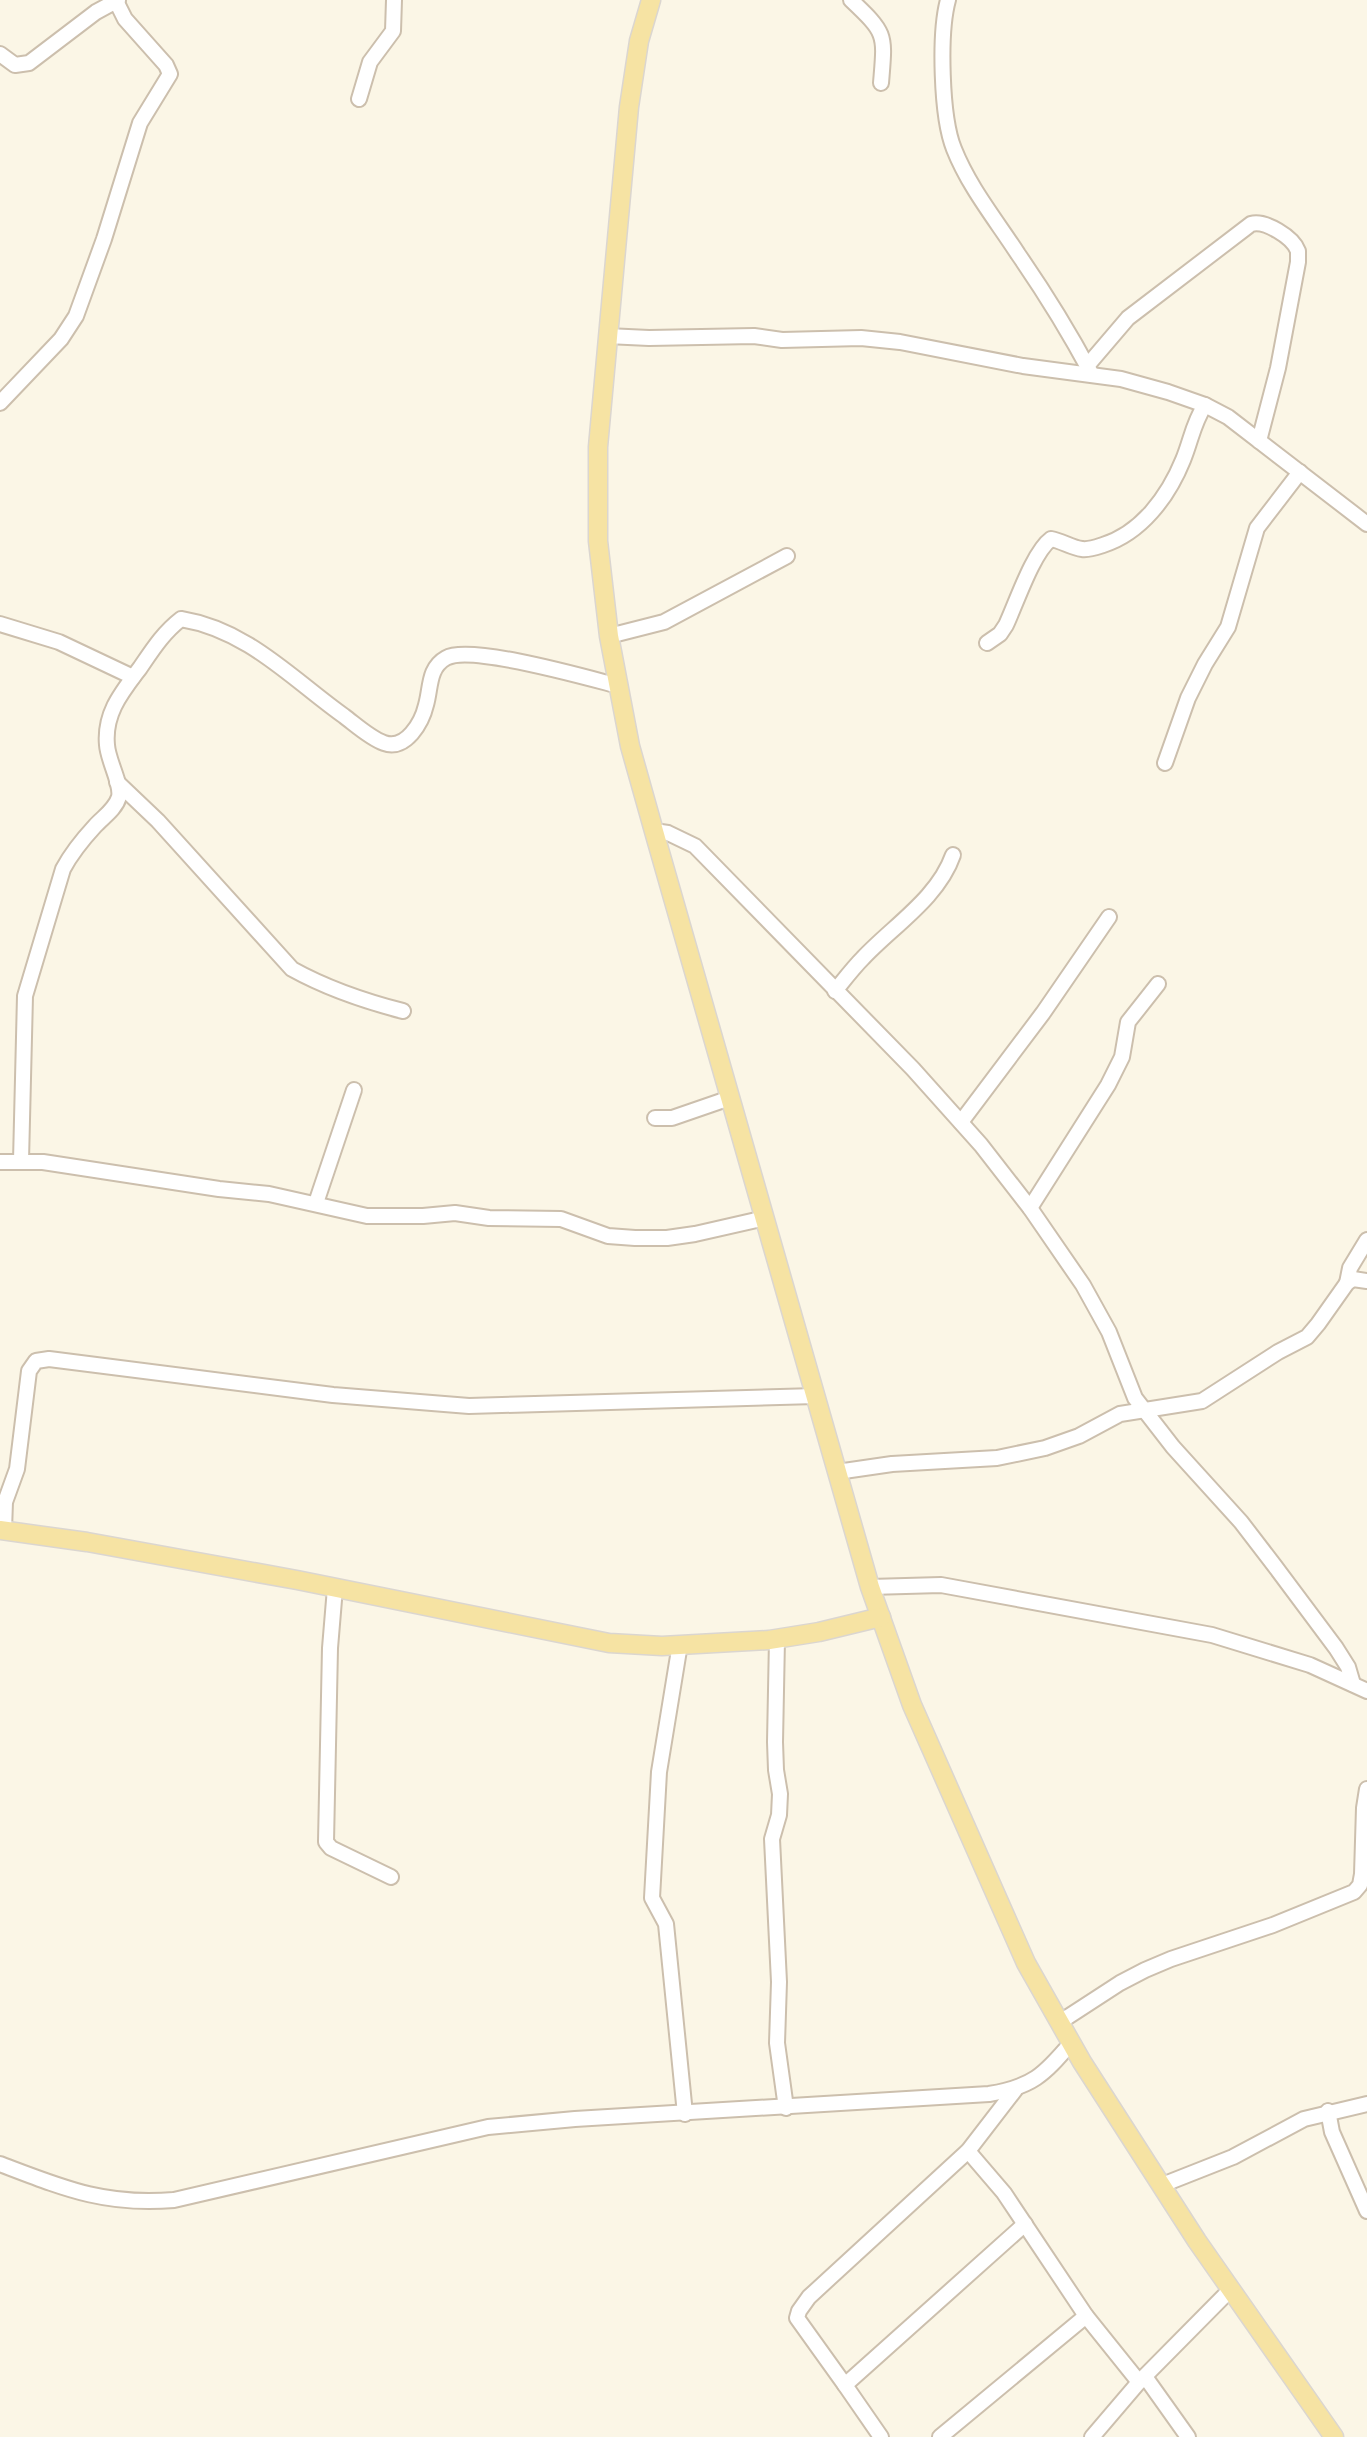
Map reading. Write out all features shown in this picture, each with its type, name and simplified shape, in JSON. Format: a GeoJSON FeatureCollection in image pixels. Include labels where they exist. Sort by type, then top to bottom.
{"type":"FeatureCollection","features":[{"type":"Feature","properties":{"kind":"main road"},"geometry":{"type":"LineString","coordinates":[[651,0],[639,41],[629,107],[598,447],[598,541],[609,636],[630,746],[870,1587],[912,1705],[1026,1963],[1071,2043],[1161,2185],[1334,2437]]}},
{"type":"Feature","properties":{"kind":"main road"},"geometry":{"type":"LineString","coordinates":[[2,1530],[87,1542],[335,1588],[609,1643],[662,1646],[777,1639],[881,1617]]}},
{"type":"Feature","properties":{"kind":"street"},"geometry":{"type":"LineString","coordinates":[[359,99],[370,62],[394,31],[394,0]]}},
{"type":"Feature","properties":{"kind":"street"},"geometry":{"type":"LineString","coordinates":[[851,0],[876,24],[882,35],[884,49],[881,83]]}},
{"type":"Feature","properties":{"kind":"street"},"geometry":{"type":"LineString","coordinates":[[948,0],[943,42],[944,96],[953,147],[976,191],[1062,321],[1089,370]]}},
{"type":"Feature","properties":{"kind":"street"},"geometry":{"type":"LineString","coordinates":[[0,54],[15,65],[29,63],[96,12],[117,1],[125,19],[166,65],[170,74],[140,123],[104,239],[76,316],[61,340],[0,403]]}},
{"type":"Feature","properties":{"kind":"street"},"geometry":{"type":"LineString","coordinates":[[1089,370],[1128,318],[1251,224],[1259,222],[1268,225],[1293,244],[1298,251],[1298,262],[1279,368],[1259,441]]}},
{"type":"Feature","properties":{"kind":"street"},"geometry":{"type":"LineString","coordinates":[[607,336],[754,336],[782,340],[861,338],[900,342],[1023,366],[1089,370],[1205,405],[1228,417],[1367,524]]}},
{"type":"Feature","properties":{"kind":"street"},"geometry":{"type":"LineString","coordinates":[[987,643],[1000,634],[1006,625],[1035,561],[1047,542],[1051,539],[1082,550],[1124,537],[1139,526],[1173,481],[1184,458],[1191,430],[1205,405]]}},
{"type":"Feature","properties":{"kind":"street"},"geometry":{"type":"LineString","coordinates":[[1165,763],[1188,698],[1228,627],[1257,528],[1300,472]]}},
{"type":"Feature","properties":{"kind":"street"},"geometry":{"type":"LineString","coordinates":[[609,636],[664,622],[787,555]]}},
{"type":"Feature","properties":{"kind":"street"},"geometry":{"type":"LineString","coordinates":[[21,1161],[26,996],[63,869],[69,857],[113,808],[120,789],[109,760],[108,724],[113,707],[165,631],[181,618],[204,622],[246,642],[385,744],[398,744],[412,735],[426,706],[431,677],[438,663],[449,656],[495,657],[619,685]]}},
{"type":"Feature","properties":{"kind":"street"},"geometry":{"type":"LineString","coordinates":[[0,624],[59,642],[133,677]]}},
{"type":"Feature","properties":{"kind":"street"},"geometry":{"type":"LineString","coordinates":[[117,781],[158,821],[292,970],[320,985],[357,999],[403,1011]]}},
{"type":"Feature","properties":{"kind":"street"},"geometry":{"type":"LineString","coordinates":[[654,831],[668,833],[695,846],[913,1069],[981,1145],[1030,1208],[1083,1285],[1109,1332],[1135,1398],[1173,1447],[1241,1522],[1336,1648],[1360,1688]]}},
{"type":"Feature","properties":{"kind":"street"},"geometry":{"type":"LineString","coordinates":[[835,991],[863,957],[911,912],[935,885],[947,870],[953,855]]}},
{"type":"Feature","properties":{"kind":"street"},"geometry":{"type":"LineString","coordinates":[[961,1122],[1042,1013],[1109,916]]}},
{"type":"Feature","properties":{"kind":"street"},"geometry":{"type":"LineString","coordinates":[[1030,1208],[1108,1085],[1122,1057],[1128,1022],[1158,984]]}},
{"type":"Feature","properties":{"kind":"street"},"geometry":{"type":"LineString","coordinates":[[316,1203],[354,1090]]}},
{"type":"Feature","properties":{"kind":"street"},"geometry":{"type":"LineString","coordinates":[[655,1118],[672,1118],[730,1098]]}},
{"type":"Feature","properties":{"kind":"street"},"geometry":{"type":"LineString","coordinates":[[0,1162],[43,1162],[269,1194],[367,1216],[455,1213],[489,1218],[561,1219],[608,1236],[635,1238],[667,1238],[695,1234],[765,1218]]}},
{"type":"Feature","properties":{"kind":"street"},"geometry":{"type":"LineString","coordinates":[[1347,1283],[1350,1268],[1367,1240]]}},
{"type":"Feature","properties":{"kind":"street"},"geometry":{"type":"LineString","coordinates":[[837,1472],[892,1464],[997,1458],[1033,1451],[1079,1436],[1120,1414],[1202,1401],[1278,1352],[1307,1337],[1347,1283],[1353,1279],[1367,1281]]}},
{"type":"Feature","properties":{"kind":"street"},"geometry":{"type":"LineString","coordinates":[[2,1530],[5,1502],[17,1469],[29,1371],[36,1362],[49,1359],[332,1395],[469,1406],[816,1396]]}},
{"type":"Feature","properties":{"kind":"street"},"geometry":{"type":"LineString","coordinates":[[870,1587],[941,1585],[1212,1635],[1310,1665],[1360,1688]]}},
{"type":"Feature","properties":{"kind":"street"},"geometry":{"type":"LineString","coordinates":[[335,1588],[330,1648],[326,1842],[331,1848],[391,1877]]}},
{"type":"Feature","properties":{"kind":"street"},"geometry":{"type":"LineString","coordinates":[[777,1639],[775,1742],[780,1794],[779,1815],[772,1839],[779,1982],[777,2043],[786,2108]]}},
{"type":"Feature","properties":{"kind":"street"},"geometry":{"type":"LineString","coordinates":[[681,1644],[659,1772],[652,1898],[666,1924],[685,2114]]}},
{"type":"Feature","properties":{"kind":"street"},"geometry":{"type":"LineString","coordinates":[[1060,2022],[1145,1969],[1273,1925],[1354,1892],[1360,1885],[1362,1874],[1367,1789]]}},
{"type":"Feature","properties":{"kind":"street"},"geometry":{"type":"LineString","coordinates":[[0,2164],[77,2193],[143,2203],[174,2200],[488,2127],[575,2119],[989,2094],[1015,2090],[1037,2079],[1071,2043]]}},
{"type":"Feature","properties":{"kind":"street"},"geometry":{"type":"LineString","coordinates":[[881,2437],[797,2318],[799,2311],[809,2297],[968,2151],[1015,2090]]}},
{"type":"Feature","properties":{"kind":"street"},"geometry":{"type":"LineString","coordinates":[[1161,2185],[1233,2157],[1304,2119],[1328,2111],[1367,2104]]}},
{"type":"Feature","properties":{"kind":"street"},"geometry":{"type":"LineString","coordinates":[[1328,2111],[1332,2132],[1367,2211]]}},
{"type":"Feature","properties":{"kind":"street"},"geometry":{"type":"LineString","coordinates":[[968,2151],[1004,2193],[1086,2316],[1143,2380],[1188,2437]]}},
{"type":"Feature","properties":{"kind":"street"},"geometry":{"type":"LineString","coordinates":[[845,2385],[1025,2224]]}},
{"type":"Feature","properties":{"kind":"street"},"geometry":{"type":"LineString","coordinates":[[1092,2437],[1231,2289]]}},
{"type":"Feature","properties":{"kind":"street"},"geometry":{"type":"LineString","coordinates":[[940,2437],[1086,2316]]}}]}
